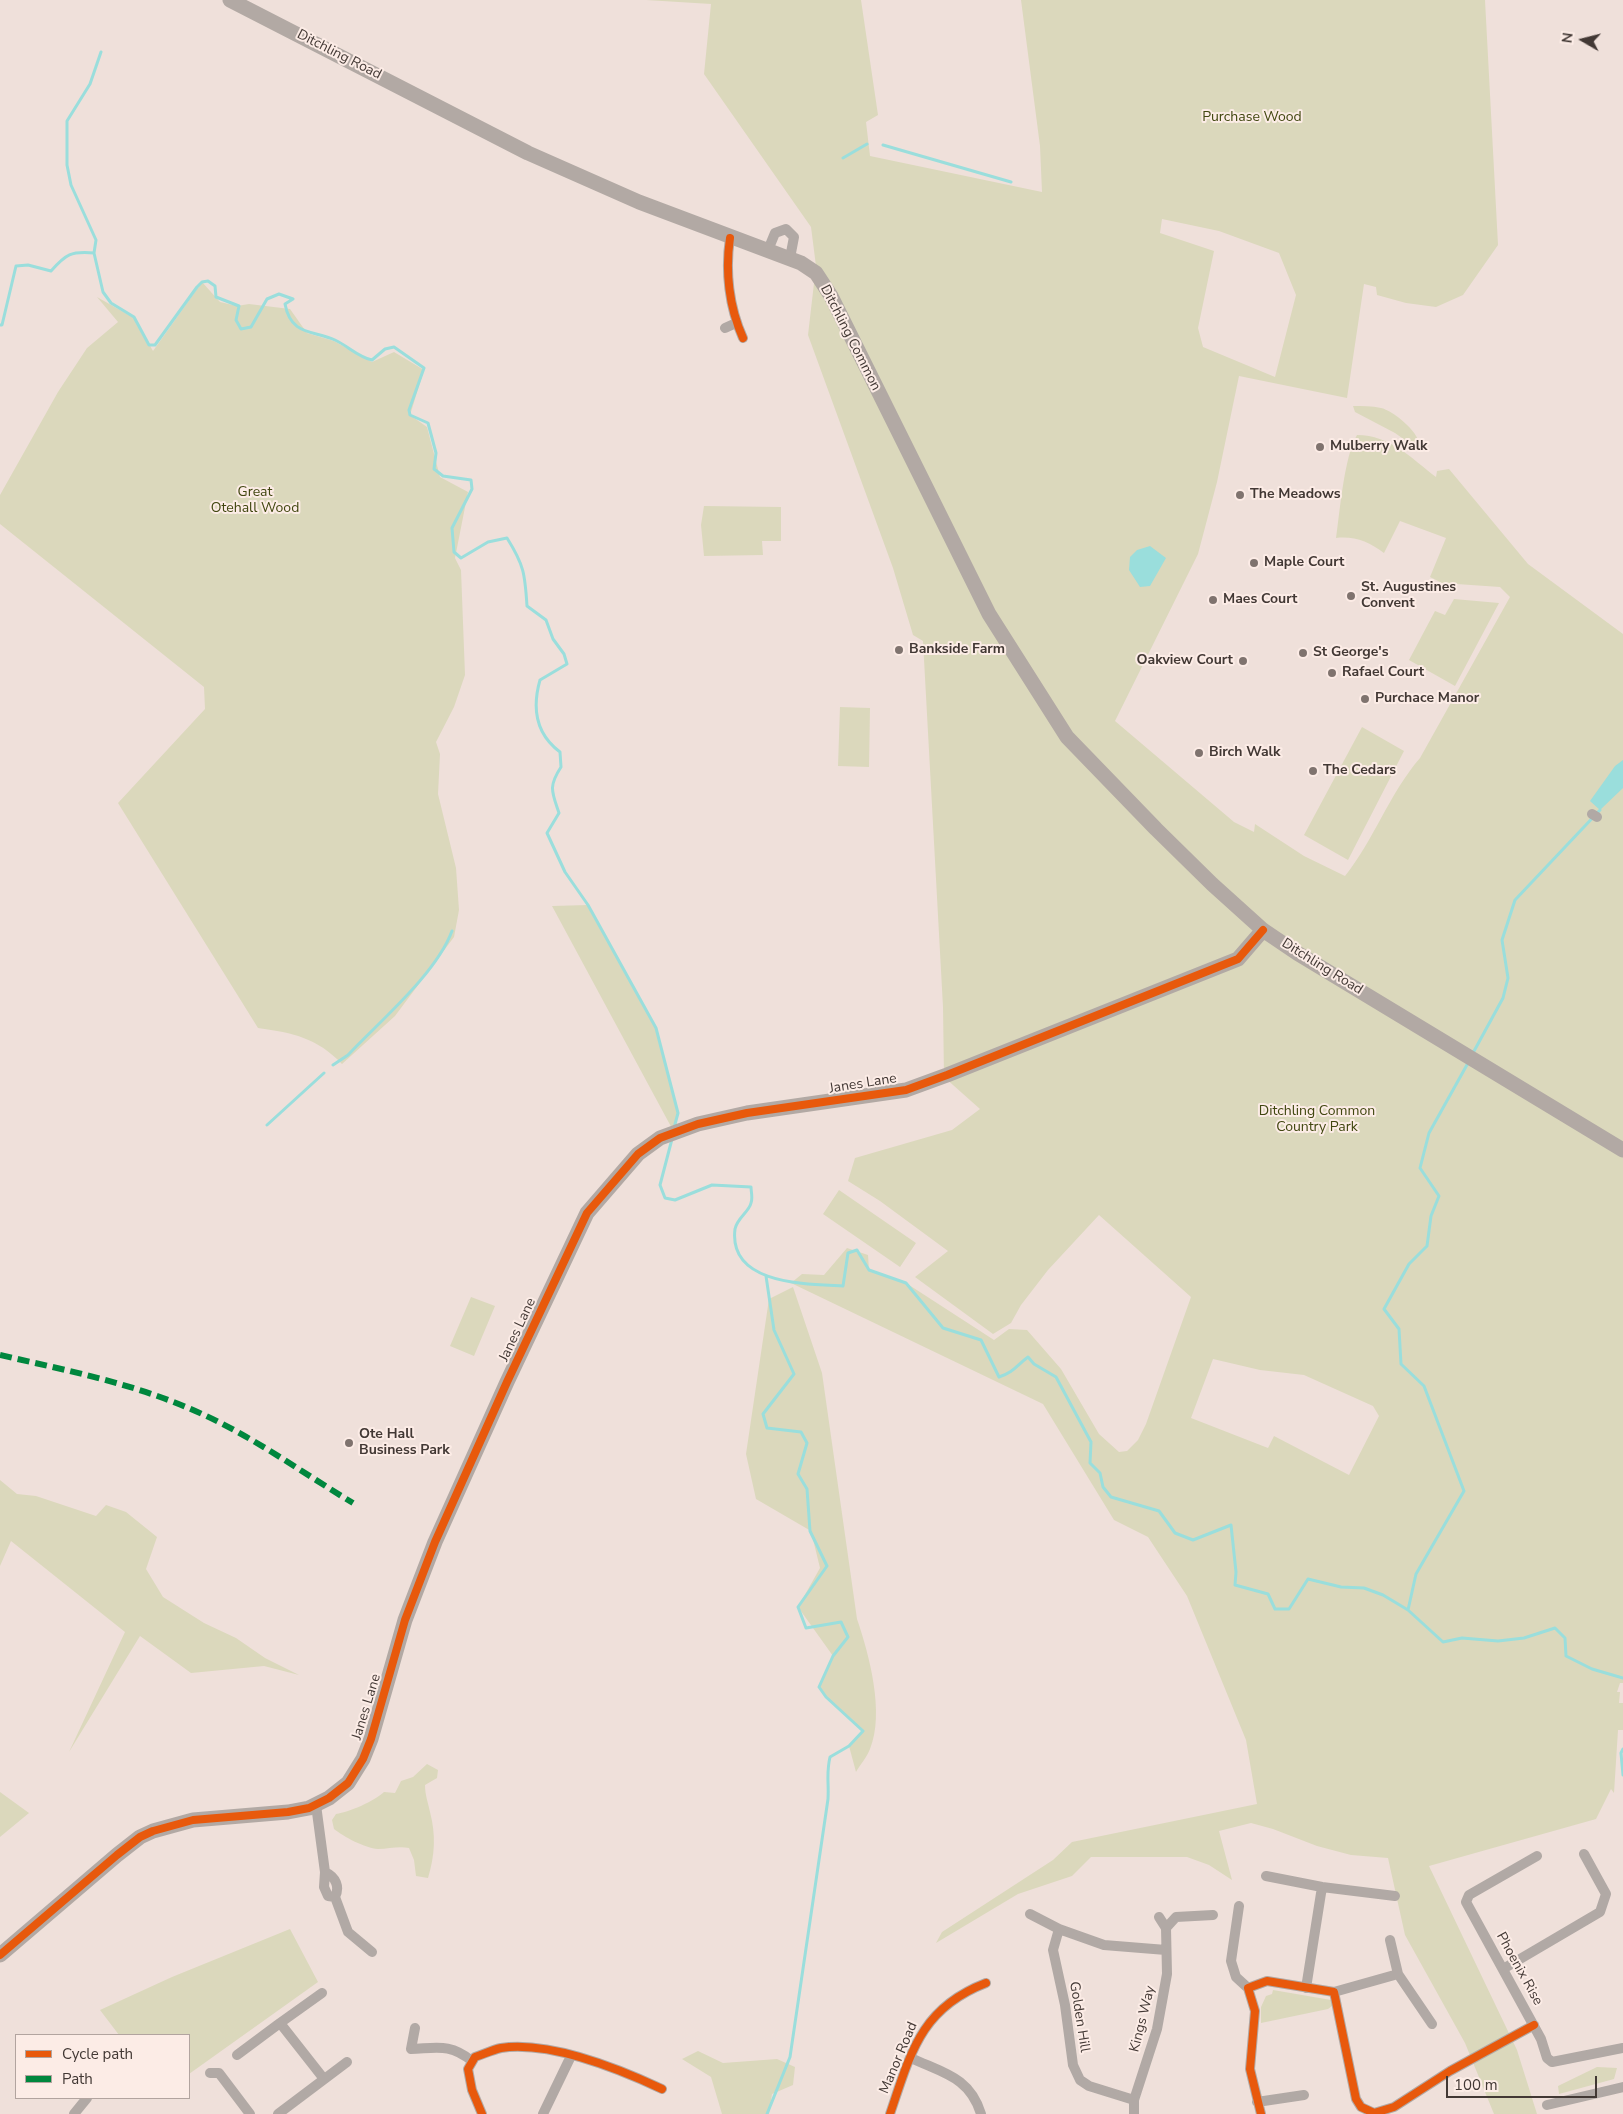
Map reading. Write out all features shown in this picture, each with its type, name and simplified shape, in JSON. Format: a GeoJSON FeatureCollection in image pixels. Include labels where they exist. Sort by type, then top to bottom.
{"type":"FeatureCollection","features":[{"type":"Feature","properties":{"kind":"main road","name":"Ditchling Road"},"geometry":{"type":"LineString","coordinates":[[230,0],[448,111]]}},
{"type":"Feature","properties":{"kind":"main road","name":"Ditchling Common"},"geometry":{"type":"LineString","coordinates":[[448,111],[528,153],[639,202],[730,238],[790,258],[816,273],[831,296],[989,614],[1046,705]]}},
{"type":"Feature","properties":{"kind":"main road","name":"Ditchling Road"},"geometry":{"type":"LineString","coordinates":[[1046,705],[1067,737],[1156,829],[1264,930],[1297,953],[1623,1150]]}},
{"type":"Feature","properties":{"kind":"main road","name":"Janes Lane"},"geometry":{"type":"LineString","coordinates":[[0,1955],[117,1855],[153,1830],[193,1820],[288,1812],[316,1805],[329,1798],[348,1783],[363,1760],[406,1620],[435,1542],[587,1213],[634,1158],[660,1138],[698,1124],[747,1113],[906,1090],[1238,959],[1264,930]]}},
{"type":"Feature","properties":{"kind":"street"},"geometry":{"type":"LineString","coordinates":[[768,250],[775,233],[786,228],[794,237],[790,258]]}},
{"type":"Feature","properties":{"kind":"street"},"geometry":{"type":"LineString","coordinates":[[730,238],[727,259],[729,286],[736,323],[743,338]]}},
{"type":"Feature","properties":{"kind":"street"},"geometry":{"type":"LineString","coordinates":[[725,328],[736,323]]}},
{"type":"Feature","properties":{"kind":"street"},"geometry":{"type":"LineString","coordinates":[[316,1805],[326,1872],[324,1887],[326,1893],[328,1896],[335,1897],[348,1932],[372,1952]]}},
{"type":"Feature","properties":{"kind":"street"},"geometry":{"type":"LineString","coordinates":[[1503,1969],[1600,1912],[1606,1894],[1584,1854]]}},
{"type":"Feature","properties":{"kind":"street","name":"Phoenix Rise"},"geometry":{"type":"LineString","coordinates":[[1537,1856],[1469,1895],[1466,1902],[1541,2038],[1547,2058],[1552,2062],[1623,2048]]}},
{"type":"Feature","properties":{"kind":"street"},"geometry":{"type":"LineString","coordinates":[[1266,1876],[1322,1887],[1396,1896]]}},
{"type":"Feature","properties":{"kind":"street"},"geometry":{"type":"LineString","coordinates":[[1306,1988],[1322,1887]]}},
{"type":"Feature","properties":{"kind":"street"},"geometry":{"type":"LineString","coordinates":[[1239,1906],[1230,1961],[1236,1977],[1248,1988],[1255,2011],[1250,2068],[1261,2114]]}},
{"type":"Feature","properties":{"kind":"street"},"geometry":{"type":"LineString","coordinates":[[1030,1914],[1059,1929],[1104,1945],[1166,1950]]}},
{"type":"Feature","properties":{"kind":"street"},"geometry":{"type":"LineString","coordinates":[[1159,1917],[1166,1928],[1176,1917],[1213,1915]]}},
{"type":"Feature","properties":{"kind":"street","name":"Kings Way"},"geometry":{"type":"LineString","coordinates":[[1134,2114],[1134,2100],[1157,2029],[1167,1974],[1166,1928]]}},
{"type":"Feature","properties":{"kind":"street","name":"Golden Hill"},"geometry":{"type":"LineString","coordinates":[[1059,1929],[1053,1950],[1066,2006],[1073,2065],[1080,2080],[1089,2086],[1134,2100]]}},
{"type":"Feature","properties":{"kind":"street"},"geometry":{"type":"LineString","coordinates":[[1390,1940],[1398,1974],[1432,2024]]}},
{"type":"Feature","properties":{"kind":"street"},"geometry":{"type":"LineString","coordinates":[[1248,1988],[1266,1981],[1334,1992],[1398,1974]]}},
{"type":"Feature","properties":{"kind":"street","name":"Manor Road"},"geometry":{"type":"LineString","coordinates":[[890,2114],[911,2058],[926,2026],[937,2013],[960,1994],[986,1983]]}},
{"type":"Feature","properties":{"kind":"street"},"geometry":{"type":"LineString","coordinates":[[1334,1992],[1356,2099],[1361,2108],[1374,2113],[1394,2107],[1450,2072],[1534,2025]]}},
{"type":"Feature","properties":{"kind":"street"},"geometry":{"type":"LineString","coordinates":[[237,2055],[322,1993]]}},
{"type":"Feature","properties":{"kind":"street"},"geometry":{"type":"LineString","coordinates":[[280,2023],[324,2079]]}},
{"type":"Feature","properties":{"kind":"street"},"geometry":{"type":"LineString","coordinates":[[415,2028],[410,2049],[444,2048],[458,2050],[472,2060]]}},
{"type":"Feature","properties":{"kind":"street"},"geometry":{"type":"LineString","coordinates":[[482,2114],[472,2090],[468,2069],[472,2060],[476,2057],[500,2048],[553,2051],[625,2072],[662,2089]]}},
{"type":"Feature","properties":{"kind":"street"},"geometry":{"type":"LineString","coordinates":[[543,2114],[571,2056]]}},
{"type":"Feature","properties":{"kind":"street"},"geometry":{"type":"LineString","coordinates":[[911,2058],[962,2082],[975,2098],[981,2114]]}},
{"type":"Feature","properties":{"kind":"street"},"geometry":{"type":"LineString","coordinates":[[278,2114],[347,2062]]}},
{"type":"Feature","properties":{"kind":"street"},"geometry":{"type":"LineString","coordinates":[[210,2073],[219,2073],[250,2114]]}},
{"type":"Feature","properties":{"kind":"street"},"geometry":{"type":"LineString","coordinates":[[1547,2106],[1623,2088]]}},
{"type":"Feature","properties":{"kind":"street"},"geometry":{"type":"LineString","coordinates":[[1257,2102],[1304,2095]]}},
{"type":"Feature","properties":{"kind":"street"},"geometry":{"type":"LineString","coordinates":[[74,2114],[86,2099]]}},
{"type":"Feature","properties":{"kind":"green space"},"geometry":{"type":"Polygon","coordinates":[[[646,0],[861,0],[878,115],[866,122],[870,156],[1042,192],[1040,146],[1021,0],[1485,0],[1498,245],[1463,295],[1436,307],[1406,303],[1377,295],[1376,287],[1364,284],[1347,398],[1239,376],[1217,482],[1198,554],[1115,721],[1234,822],[1254,832],[1255,824],[1304,856],[1345,876],[1365,847],[1399,787],[1420,758],[1510,597],[1500,587],[1442,583],[1430,577],[1446,538],[1400,521],[1384,553],[1362,541],[1336,538],[1346,470],[1357,435],[1369,436],[1390,443],[1409,455],[1436,477],[1437,471],[1449,469],[1528,564],[1623,634],[1623,1683],[1620,1683],[1617,1692],[1620,1692],[1619,1703],[1623,1703],[1623,1730],[1618,1730],[1614,1793],[1611,1789],[1596,1819],[1429,1866],[1517,2050],[1537,2114],[1494,2114],[1465,2043],[1405,1935],[1388,1858],[1351,1855],[1317,1846],[1273,1829],[1251,1823],[1219,1831],[1232,1880],[1209,1865],[1187,1857],[1091,1857],[1072,1876],[1018,1894],[936,1943],[942,1932],[1053,1860],[1072,1842],[1257,1804],[1246,1740],[1187,1596],[1148,1537],[1114,1520],[1043,1404],[791,1283],[802,1274],[824,1275],[847,1248],[868,1255],[869,1270],[906,1283],[994,1340],[1009,1329],[1027,1330],[1061,1369],[1099,1434],[1119,1452],[1127,1451],[1138,1440],[1146,1424],[1191,1297],[1099,1215],[1048,1270],[1021,1305],[1011,1323],[993,1334],[915,1277],[948,1251],[880,1201],[848,1181],[855,1158],[952,1130],[980,1109],[944,1077],[943,1007],[923,641],[913,635],[893,568],[808,335],[816,266],[811,227],[704,74],[711,4],[646,0]],[[1162,219],[1160,233],[1214,251],[1198,328],[1203,347],[1275,377],[1296,295],[1279,253],[1219,231],[1162,219]],[[1213,1359],[1191,1418],[1268,1448],[1274,1436],[1349,1475],[1379,1416],[1373,1406],[1304,1375],[1260,1370],[1213,1359]]]}},
{"type":"Feature","properties":{"kind":"green space","name":"Great Otehall Wood"},"geometry":{"type":"Polygon","coordinates":[[[202,282],[220,302],[237,306],[249,304],[290,309],[307,333],[334,341],[372,362],[394,352],[424,370],[410,415],[427,427],[440,477],[468,492],[455,558],[461,570],[465,675],[454,707],[436,742],[440,754],[438,794],[456,868],[459,910],[454,937],[395,1016],[342,1064],[323,1048],[304,1038],[258,1028],[118,803],[205,709],[204,687],[0,524],[0,495],[58,392],[87,348],[118,322],[97,297],[134,318],[153,351],[202,282]]]}},
{"type":"Feature","properties":{"kind":"green space"},"geometry":{"type":"Polygon","coordinates":[[[1353,406],[1378,407],[1392,413],[1410,428],[1418,439],[1419,444],[1412,445],[1395,433],[1355,412],[1353,406]]]}},
{"type":"Feature","properties":{"kind":"green space"},"geometry":{"type":"Polygon","coordinates":[[[704,506],[781,507],[781,541],[762,541],[763,555],[704,556],[701,525],[704,506]]]}},
{"type":"Feature","properties":{"kind":"green space"},"geometry":{"type":"Polygon","coordinates":[[[1454,599],[1499,603],[1455,686],[1409,660],[1435,611],[1445,615],[1454,599]]]}},
{"type":"Feature","properties":{"kind":"green space"},"geometry":{"type":"Polygon","coordinates":[[[840,707],[870,708],[869,767],[838,766],[840,707]]]}},
{"type":"Feature","properties":{"kind":"green space"},"geometry":{"type":"Polygon","coordinates":[[[1362,727],[1404,751],[1348,860],[1304,835],[1362,727]]]}},
{"type":"Feature","properties":{"kind":"green space"},"geometry":{"type":"Polygon","coordinates":[[[588,905],[656,1028],[678,1113],[675,1134],[552,906],[588,905]]]}},
{"type":"Feature","properties":{"kind":"green space"},"geometry":{"type":"Polygon","coordinates":[[[839,1190],[916,1243],[900,1267],[823,1214],[839,1190]]]}},
{"type":"Feature","properties":{"kind":"green space"},"geometry":{"type":"Polygon","coordinates":[[[793,1287],[822,1373],[857,1619],[874,1684],[876,1718],[874,1735],[869,1752],[856,1772],[849,1746],[863,1731],[826,1697],[819,1687],[833,1656],[798,1607],[820,1568],[811,1531],[756,1499],[746,1454],[769,1299],[793,1287]]]}},
{"type":"Feature","properties":{"kind":"green space"},"geometry":{"type":"Polygon","coordinates":[[[471,1297],[495,1306],[474,1356],[450,1346],[471,1297]]]}},
{"type":"Feature","properties":{"kind":"green space"},"geometry":{"type":"Polygon","coordinates":[[[0,1480],[17,1494],[36,1496],[96,1516],[106,1505],[126,1512],[157,1537],[146,1569],[163,1597],[204,1623],[236,1638],[265,1658],[299,1675],[264,1666],[191,1673],[140,1636],[69,1752],[125,1632],[11,1541],[0,1566],[0,1480]]]}},
{"type":"Feature","properties":{"kind":"green space"},"geometry":{"type":"Polygon","coordinates":[[[427,1764],[438,1770],[437,1778],[425,1785],[434,1837],[428,1878],[416,1876],[414,1860],[409,1848],[378,1849],[367,1847],[349,1839],[334,1829],[332,1820],[336,1814],[362,1806],[384,1792],[395,1793],[401,1781],[413,1777],[427,1764]]]}},
{"type":"Feature","properties":{"kind":"green space"},"geometry":{"type":"Polygon","coordinates":[[[0,1792],[29,1813],[0,1837],[0,1792]]]}},
{"type":"Feature","properties":{"kind":"green space"},"geometry":{"type":"Polygon","coordinates":[[[290,1929],[318,1982],[190,2073],[190,2034],[118,2034],[100,2010],[172,1977],[290,1929]]]}},
{"type":"Feature","properties":{"kind":"green space"},"geometry":{"type":"Polygon","coordinates":[[[1273,1990],[1331,2000],[1332,2006],[1328,2009],[1261,2023],[1261,2007],[1266,1996],[1272,1994],[1273,1990]]]}},
{"type":"Feature","properties":{"kind":"green space"},"geometry":{"type":"Polygon","coordinates":[[[698,2051],[723,2063],[777,2059],[795,2067],[793,2085],[772,2094],[769,2114],[722,2114],[711,2077],[682,2059],[698,2051]]]}},
{"type":"Feature","properties":{"kind":"green space"},"geometry":{"type":"Polygon","coordinates":[[[1597,2067],[1617,2068],[1614,2079],[1559,2094],[1558,2086],[1597,2067]]]}},
{"type":"Feature","properties":{"kind":"water"},"geometry":{"type":"Polygon","coordinates":[[[1150,546],[1166,558],[1150,586],[1140,587],[1129,570],[1130,557],[1137,550],[1150,546]]]}},
{"type":"Feature","properties":{"kind":"water"},"geometry":{"type":"Polygon","coordinates":[[[1623,760],[1623,788],[1600,810],[1590,801],[1615,766],[1623,760]]]}},
{"type":"Feature","properties":{"kind":"waterway"},"geometry":{"type":"LineString","coordinates":[[101,52],[90,84],[67,121],[67,165],[71,185],[96,240],[94,253],[103,292],[111,303],[134,317],[149,345],[155,345],[197,287],[202,282],[208,281],[215,286],[216,297],[239,306],[236,320],[241,329],[251,327],[267,299],[279,294],[293,299],[285,304],[292,322],[298,327],[335,340],[372,360],[385,349],[394,347],[424,368],[409,410],[410,415],[428,423],[436,453],[434,469],[443,476],[471,480],[472,489],[452,528],[454,552],[461,558],[488,542],[507,538],[523,570],[527,606],[546,620],[553,639],[564,654],[567,664],[540,680],[536,701],[536,710],[541,729],[552,745],[560,752],[561,767],[554,780],[552,790],[559,813],[547,833],[565,872],[588,905],[656,1028],[678,1113],[674,1128]]}},
{"type":"Feature","properties":{"kind":"waterway"},"geometry":{"type":"LineString","coordinates":[[843,158],[867,144]]}},
{"type":"Feature","properties":{"kind":"waterway"},"geometry":{"type":"LineString","coordinates":[[883,145],[1011,182]]}},
{"type":"Feature","properties":{"kind":"waterway"},"geometry":{"type":"LineString","coordinates":[[0,325],[2,325],[16,266],[28,265],[51,271],[65,257],[74,253],[94,253]]}},
{"type":"Feature","properties":{"kind":"waterway"},"geometry":{"type":"LineString","coordinates":[[1473,1053],[1503,998],[1508,978],[1502,940],[1515,900],[1600,810]]}},
{"type":"Feature","properties":{"kind":"waterway"},"geometry":{"type":"LineString","coordinates":[[333,1065],[348,1055],[406,996],[434,964],[452,931]]}},
{"type":"Feature","properties":{"kind":"waterway"},"geometry":{"type":"LineString","coordinates":[[1408,1610],[1416,1574],[1464,1491],[1424,1386],[1401,1364],[1399,1329],[1384,1309],[1409,1264],[1427,1246],[1431,1216],[1439,1196],[1420,1168],[1429,1133],[1468,1063]]}},
{"type":"Feature","properties":{"kind":"waterway"},"geometry":{"type":"LineString","coordinates":[[267,1125],[324,1073]]}},
{"type":"Feature","properties":{"kind":"waterway"},"geometry":{"type":"LineString","coordinates":[[672,1139],[660,1185],[665,1198],[675,1200],[712,1185],[751,1187],[752,1199],[750,1206],[735,1229],[736,1247],[744,1261],[757,1271],[773,1278],[791,1282],[843,1286],[848,1253],[857,1250],[869,1270],[906,1283],[943,1328],[981,1340],[999,1377],[1012,1371],[1028,1357],[1034,1364],[1056,1377],[1091,1442],[1090,1463],[1100,1473],[1103,1487],[1111,1497],[1159,1511],[1175,1533],[1193,1540],[1231,1525],[1236,1572],[1235,1585],[1268,1594],[1275,1609],[1289,1609],[1308,1579],[1341,1587],[1364,1588],[1383,1595],[1408,1610],[1443,1642],[1462,1638],[1498,1641],[1524,1638],[1555,1628],[1565,1638],[1566,1656],[1592,1669],[1623,1678]]}},
{"type":"Feature","properties":{"kind":"waterway"},"geometry":{"type":"LineString","coordinates":[[766,1276],[774,1330],[794,1374],[763,1414],[767,1428],[801,1432],[807,1443],[798,1474],[807,1489],[810,1531],[827,1566],[798,1607],[806,1628],[841,1622],[848,1637],[833,1656],[819,1687],[826,1697],[863,1731],[849,1746],[830,1757],[828,1799],[790,2057],[767,2114]]}},
{"type":"Feature","properties":{"kind":"waterway"},"geometry":{"type":"LineString","coordinates":[[1623,1749],[1621,1753],[1623,1775]]}},
{"type":"Feature","properties":{"kind":"marked path"},"geometry":{"type":"LineString","coordinates":[[0,1355],[128,1386],[202,1414],[222,1423],[279,1456],[353,1503]]}},
{"type":"Feature","properties":{"kind":"cycle path"},"geometry":{"type":"LineString","coordinates":[[730,238],[728,263],[729,289],[734,314],[743,338]]}},
{"type":"Feature","properties":{"kind":"cycle path"},"geometry":{"type":"LineString","coordinates":[[0,1955],[140,1837],[153,1831],[193,1820],[288,1812],[309,1808],[329,1798],[348,1783],[363,1759],[371,1739],[405,1620],[435,1542],[507,1382],[587,1213],[638,1154],[660,1138],[698,1124],[747,1113],[906,1090],[1238,959],[1263,930]]}},
{"type":"Feature","properties":{"kind":"cycle path"},"geometry":{"type":"LineString","coordinates":[[1261,2114],[1250,2069],[1255,2011],[1248,1988],[1267,1981],[1334,1992],[1356,2099],[1361,2107],[1374,2113],[1394,2107],[1450,2071],[1534,2025]]}},
{"type":"Feature","properties":{"kind":"cycle path"},"geometry":{"type":"LineString","coordinates":[[890,2114],[912,2052],[921,2035],[947,2005],[964,1993],[986,1983]]}},
{"type":"Feature","properties":{"kind":"cycle path"},"geometry":{"type":"LineString","coordinates":[[482,2114],[472,2090],[468,2069],[475,2057],[501,2048],[540,2049],[583,2058],[605,2065],[662,2089]]}},
{"type":"Feature","properties":{"kind":"place","name":"Mulberry Walk"},"geometry":{"type":"Point","coordinates":[1320,447]}},
{"type":"Feature","properties":{"kind":"place","name":"The Meadows"},"geometry":{"type":"Point","coordinates":[1240,495]}},
{"type":"Feature","properties":{"kind":"place","name":"Maple Court"},"geometry":{"type":"Point","coordinates":[1254,563]}},
{"type":"Feature","properties":{"kind":"place","name":"St. Augustines Convent"},"geometry":{"type":"Point","coordinates":[1351,596]}},
{"type":"Feature","properties":{"kind":"place","name":"Maes Court"},"geometry":{"type":"Point","coordinates":[1213,600]}},
{"type":"Feature","properties":{"kind":"place","name":"Bankside Farm"},"geometry":{"type":"Point","coordinates":[899,650]}},
{"type":"Feature","properties":{"kind":"place","name":"St George's"},"geometry":{"type":"Point","coordinates":[1303,653]}},
{"type":"Feature","properties":{"kind":"place","name":"Oakview Court"},"geometry":{"type":"Point","coordinates":[1243,661]}},
{"type":"Feature","properties":{"kind":"place","name":"Rafael Court"},"geometry":{"type":"Point","coordinates":[1332,673]}},
{"type":"Feature","properties":{"kind":"place","name":"Purchace Manor"},"geometry":{"type":"Point","coordinates":[1365,699]}},
{"type":"Feature","properties":{"kind":"place","name":"Birch Walk"},"geometry":{"type":"Point","coordinates":[1199,753]}},
{"type":"Feature","properties":{"kind":"place","name":"The Cedars"},"geometry":{"type":"Point","coordinates":[1313,771]}},
{"type":"Feature","properties":{"kind":"place","name":"Ote Hall Business Park"},"geometry":{"type":"Point","coordinates":[349,1443]}},
{"type":"Feature","properties":{"kind":"park label","name":"Purchase Wood"},"geometry":{"type":"Point","coordinates":[1252,118]}},
{"type":"Feature","properties":{"kind":"park label","name":"Ditchling Common Country Park"},"geometry":{"type":"Point","coordinates":[1317,1120]}}]}
